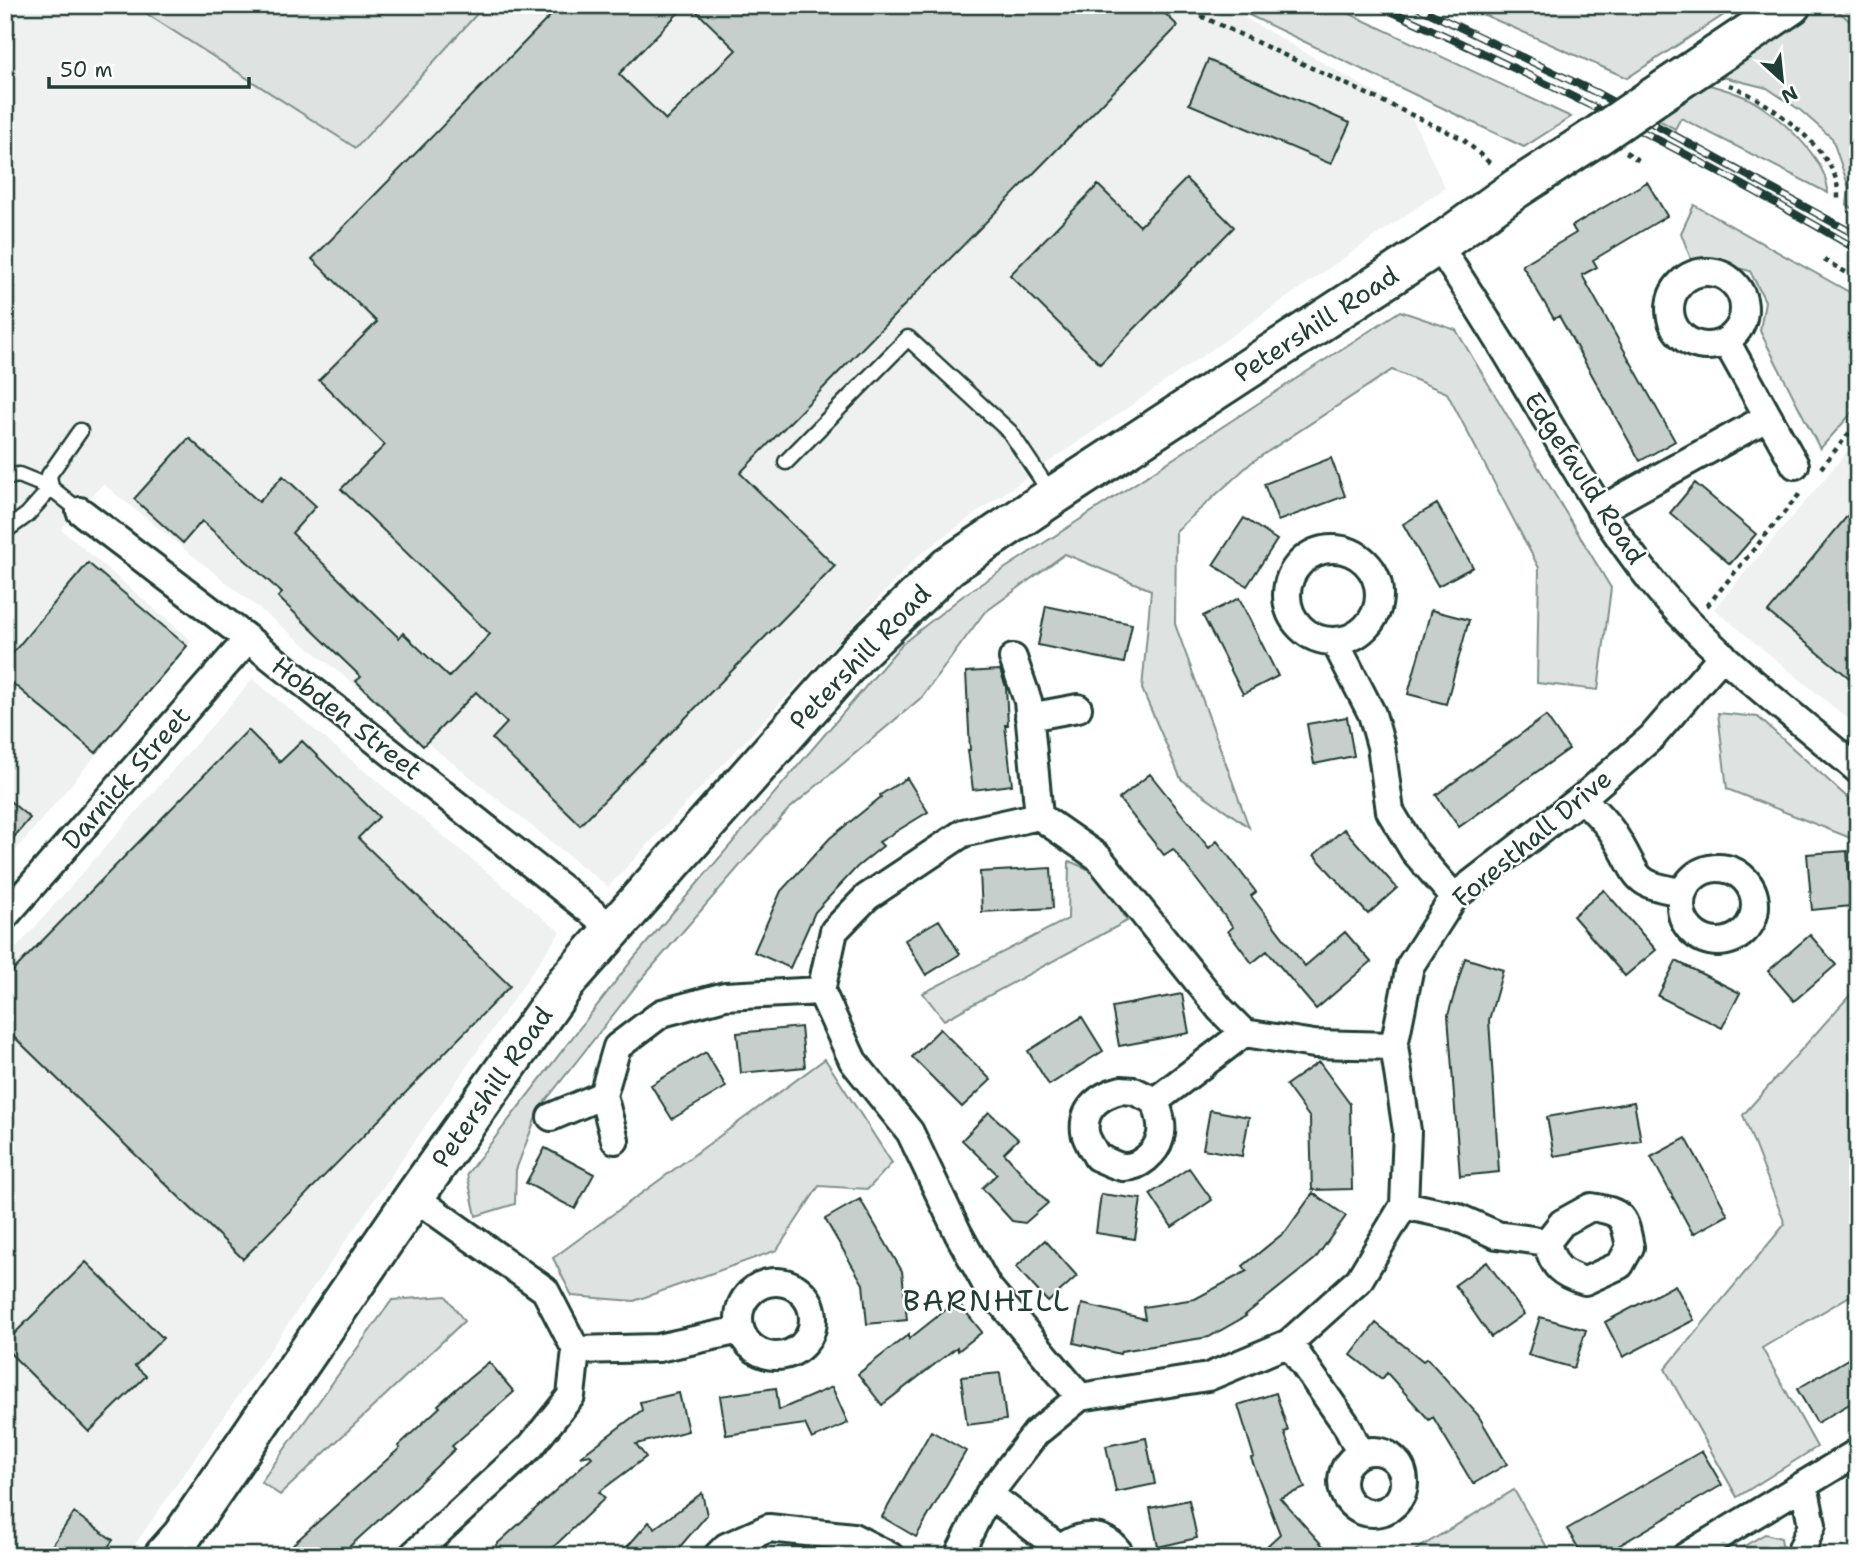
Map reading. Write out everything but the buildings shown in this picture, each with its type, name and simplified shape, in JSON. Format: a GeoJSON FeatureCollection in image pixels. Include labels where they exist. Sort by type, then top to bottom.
{"type":"FeatureCollection","features":[{"type":"Feature","properties":{"kind":"street","name":"Petershill Road"},"geometry":{"type":"LineString","coordinates":[[164,1556],[182,1536],[414,1197],[568,980],[859,652],[949,566],[1438,244],[1517,187],[1791,5]]}},
{"type":"Feature","properties":{"kind":"street","name":"Edgefauld Road"},"geometry":{"type":"LineString","coordinates":[[1438,244],[1515,366],[1600,510],[1655,585],[1691,626],[1858,770]]}},
{"type":"Feature","properties":{"kind":"street"},"geometry":{"type":"LineString","coordinates":[[1726,341],[1768,416],[1806,474]]}},
{"type":"Feature","properties":{"kind":"street"},"geometry":{"type":"LineString","coordinates":[[1600,510],[1768,416]]}},
{"type":"Feature","properties":{"kind":"street","name":"Hobden Street"},"geometry":{"type":"LineString","coordinates":[[80,510],[248,639],[613,929]]}},
{"type":"Feature","properties":{"kind":"street","name":"Darnick Street"},"geometry":{"type":"LineString","coordinates":[[5,916],[248,639]]}},
{"type":"Feature","properties":{"kind":"street"},"geometry":{"type":"LineString","coordinates":[[1335,642],[1372,714],[1381,746],[1390,811],[1414,851],[1454,897]]}},
{"type":"Feature","properties":{"kind":"street","name":"Foresthall Drive"},"geometry":{"type":"LineString","coordinates":[[1080,1397],[1208,1377],[1289,1343],[1359,1280],[1404,1205],[1407,1131],[1394,1046],[1410,966],[1454,897],[1582,798],[1652,737],[1723,655]]}},
{"type":"Feature","properties":{"kind":"street"},"geometry":{"type":"LineString","coordinates":[[1013,658],[1028,701],[1039,816]]}},
{"type":"Feature","properties":{"kind":"street"},"geometry":{"type":"LineString","coordinates":[[1029,717],[1078,708]]}},
{"type":"Feature","properties":{"kind":"street"},"geometry":{"type":"LineString","coordinates":[[1582,798],[1615,835],[1632,871],[1647,885],[1683,892]]}},
{"type":"Feature","properties":{"kind":"street"},"geometry":{"type":"LineString","coordinates":[[958,1556],[989,1494],[1036,1433],[1080,1397],[987,1286],[958,1233],[910,1132],[853,1061],[821,991],[834,931],[867,897],[963,833],[1039,816],[1098,857],[1220,1009],[1244,1033],[1314,1044],[1394,1046]]}},
{"type":"Feature","properties":{"kind":"street"},"geometry":{"type":"LineString","coordinates":[[615,1140],[603,1096],[617,1047],[662,1013],[725,996],[821,991]]}},
{"type":"Feature","properties":{"kind":"street"},"geometry":{"type":"LineString","coordinates":[[1155,1101],[1244,1033]]}},
{"type":"Feature","properties":{"kind":"street"},"geometry":{"type":"LineString","coordinates":[[551,1117],[603,1096]]}},
{"type":"Feature","properties":{"kind":"street"},"geometry":{"type":"LineString","coordinates":[[412,1556],[539,1436],[571,1396],[576,1350],[545,1290],[414,1197]]}},
{"type":"Feature","properties":{"kind":"street"},"geometry":{"type":"LineString","coordinates":[[1404,1205],[1454,1216],[1497,1235],[1547,1242]]}},
{"type":"Feature","properties":{"kind":"street"},"geometry":{"type":"LineString","coordinates":[[576,1350],[658,1348],[740,1330]]}},
{"type":"Feature","properties":{"kind":"street"},"geometry":{"type":"LineString","coordinates":[[1289,1343],[1347,1426],[1360,1453]]}},
{"type":"Feature","properties":{"kind":"street"},"geometry":{"type":"LineString","coordinates":[[1686,1556],[1858,1452]]}},
{"type":"Feature","properties":{"kind":"street"},"geometry":{"type":"LineString","coordinates":[[1799,1556],[1812,1525],[1804,1485]]}},
{"type":"Feature","properties":{"kind":"street"},"geometry":{"type":"LineString","coordinates":[[989,1494],[1058,1552],[1065,1544],[1082,1536],[1096,1536],[1113,1544],[1121,1556]]}},
{"type":"Feature","properties":{"kind":"street"},"geometry":{"type":"LineString","coordinates":[[717,1556],[726,1548],[769,1528],[853,1537],[890,1556]]}},
{"type":"Feature","properties":{"kind":"lane"},"geometry":{"type":"LineString","coordinates":[[786,462],[908,338],[1010,432],[1053,496]]}},
{"type":"Feature","properties":{"kind":"lane"},"geometry":{"type":"LineString","coordinates":[[5,531],[27,515],[51,488],[50,475],[80,431]]}},
{"type":"Feature","properties":{"kind":"lane"},"geometry":{"type":"LineString","coordinates":[[5,477],[19,475],[51,488],[80,510]]}},
{"type":"Feature","properties":{"kind":"path"},"geometry":{"type":"LineString","coordinates":[[1200,16],[1463,139],[1517,187]]}},
{"type":"Feature","properties":{"kind":"path"},"geometry":{"type":"LineString","coordinates":[[1700,67],[1709,78],[1748,92],[1789,121],[1826,159],[1837,183],[1838,200]]}},
{"type":"Feature","properties":{"kind":"path"},"geometry":{"type":"LineString","coordinates":[[1824,260],[1858,279]]}},
{"type":"Feature","properties":{"kind":"path"},"geometry":{"type":"LineString","coordinates":[[1691,626],[1806,474],[1858,422]]}},
{"type":"Feature","properties":{"kind":"shaded area"},"geometry":{"type":"Polygon","coordinates":[[[11,5],[133,5],[356,148],[485,5],[1223,5],[1410,113],[1445,188],[919,555],[608,887],[103,484],[61,529],[192,641],[5,863],[5,12],[11,5]]]}},
{"type":"Feature","properties":{"kind":"shaded area"},"geometry":{"type":"Polygon","coordinates":[[[133,5],[485,5],[356,148],[133,5]]]}},
{"type":"Feature","properties":{"kind":"shaded area"},"geometry":{"type":"Polygon","coordinates":[[[1228,5],[1331,5],[1571,117],[1524,147],[1228,5]]]}},
{"type":"Feature","properties":{"kind":"shaded area"},"geometry":{"type":"Polygon","coordinates":[[[1462,5],[1739,5],[1627,78],[1462,5]]]}},
{"type":"Feature","properties":{"kind":"shaded area"},"geometry":{"type":"Polygon","coordinates":[[[1814,5],[1831,5],[1858,28],[1858,211],[1847,205],[1849,188],[1832,138],[1800,110],[1767,88],[1715,75],[1814,5]]]}},
{"type":"Feature","properties":{"kind":"shaded area"},"geometry":{"type":"Polygon","coordinates":[[[1703,83],[1745,97],[1784,124],[1810,151],[1819,165],[1826,179],[1828,193],[1681,118],[1675,129],[1653,117],[1703,83]]]}},
{"type":"Feature","properties":{"kind":"shaded area"},"geometry":{"type":"Polygon","coordinates":[[[1694,205],[1858,297],[1858,328],[1848,356],[1858,360],[1858,406],[1820,449],[1760,331],[1765,301],[1750,271],[1720,263],[1692,262],[1681,233],[1694,205]]]}},
{"type":"Feature","properties":{"kind":"shaded area"},"geometry":{"type":"Polygon","coordinates":[[[1400,311],[1456,330],[1611,588],[1598,690],[1537,683],[1539,568],[1447,393],[1392,370],[1252,462],[1176,531],[1175,624],[1249,827],[1181,779],[1142,689],[1151,590],[1065,554],[984,613],[922,697],[788,810],[639,982],[539,1109],[516,1170],[515,1204],[476,1216],[467,1174],[633,959],[902,644],[964,595],[1400,311]]]}},
{"type":"Feature","properties":{"kind":"shaded area"},"geometry":{"type":"Polygon","coordinates":[[[1858,439],[1858,727],[1714,609],[1858,439]]]}},
{"type":"Feature","properties":{"kind":"shaded area"},"geometry":{"type":"Polygon","coordinates":[[[253,679],[560,932],[127,1556],[5,1556],[5,961],[253,679]]]}},
{"type":"Feature","properties":{"kind":"shaded area"},"geometry":{"type":"Polygon","coordinates":[[[1718,713],[1758,717],[1858,807],[1858,841],[1727,789],[1718,713]]]}},
{"type":"Feature","properties":{"kind":"shaded area"},"geometry":{"type":"Polygon","coordinates":[[[1069,861],[1102,875],[1127,921],[944,1020],[923,993],[1068,919],[1069,861]]]}},
{"type":"Feature","properties":{"kind":"shaded area"},"geometry":{"type":"Polygon","coordinates":[[[1858,986],[1858,1291],[1762,1348],[1817,1447],[1737,1497],[1665,1369],[1785,1224],[1743,1115],[1858,986]]]}},
{"type":"Feature","properties":{"kind":"shaded area"},"geometry":{"type":"Polygon","coordinates":[[[825,1059],[892,1163],[868,1189],[819,1186],[777,1250],[634,1301],[572,1296],[553,1258],[825,1059]]]}},
{"type":"Feature","properties":{"kind":"shaded area"},"geometry":{"type":"Polygon","coordinates":[[[446,1296],[464,1321],[280,1495],[261,1482],[392,1300],[446,1296]]]}},
{"type":"Feature","properties":{"kind":"shaded area"},"geometry":{"type":"Polygon","coordinates":[[[1514,1490],[1552,1556],[1406,1556],[1514,1490]]]}},
{"type":"Feature","properties":{"kind":"shaded area"},"geometry":{"type":"Polygon","coordinates":[[[1765,1534],[1781,1538],[1784,1556],[1727,1556],[1765,1534]]]}},
{"type":"Feature","properties":{"kind":"railway"},"geometry":{"type":"LineString","coordinates":[[1377,5],[1500,61],[1621,121],[1800,216],[1858,250]]}},
{"type":"Feature","properties":{"kind":"railway"},"geometry":{"type":"LineString","coordinates":[[1413,5],[1595,92],[1858,236]]}},
{"type":"Feature","properties":{"kind":"railway"},"geometry":{"type":"LineString","coordinates":[[1854,5],[1858,8]]}},
{"type":"Feature","properties":{"kind":"district","name":"BARNHILL"},"geometry":{"type":"Point","coordinates":[987,1301]}}]}
